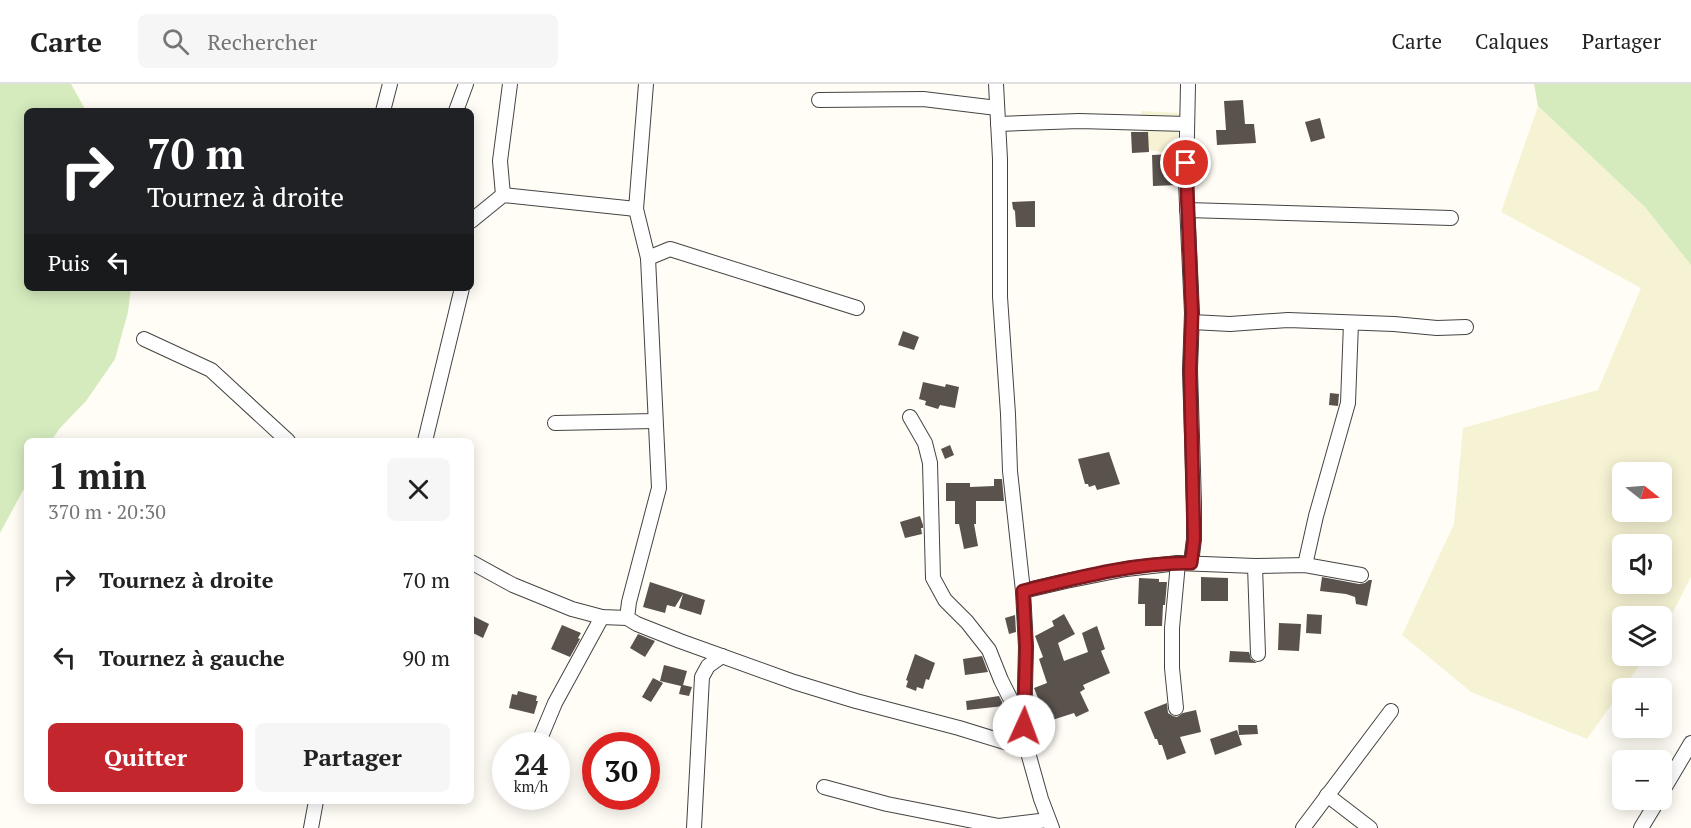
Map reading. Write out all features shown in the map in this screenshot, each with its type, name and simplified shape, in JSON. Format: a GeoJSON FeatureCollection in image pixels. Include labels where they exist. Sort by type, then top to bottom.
{"type":"FeatureCollection","features":[{"type":"Feature","properties":{"kind":"street"},"geometry":{"type":"LineString","coordinates":[[384,108],[390,84]]}},
{"type":"Feature","properties":{"kind":"street"},"geometry":{"type":"LineString","coordinates":[[457,108],[466,84]]}},
{"type":"Feature","properties":{"kind":"street"},"geometry":{"type":"LineString","coordinates":[[503,195],[500,161],[510,84]]}},
{"type":"Feature","properties":{"kind":"street"},"geometry":{"type":"LineString","coordinates":[[627,618],[629,602],[659,488],[648,258],[636,209],[646,84]]}},
{"type":"Feature","properties":{"kind":"street"},"geometry":{"type":"LineString","coordinates":[[824,787],[887,804],[999,826],[1050,824],[1027,749],[1024,726],[1026,647],[1023,591],[1010,471],[1000,297],[1000,159],[996,84]]}},
{"type":"Feature","properties":{"kind":"street"},"geometry":{"type":"LineString","coordinates":[[1176,708],[1172,668],[1172,628],[1184,563],[1194,539],[1190,370],[1192,322],[1187,210],[1188,84]]}},
{"type":"Feature","properties":{"kind":"street"},"geometry":{"type":"LineString","coordinates":[[819,100],[923,99],[997,108]]}},
{"type":"Feature","properties":{"kind":"street"},"geometry":{"type":"LineString","coordinates":[[998,124],[1080,121],[1186,124]]}},
{"type":"Feature","properties":{"kind":"street"},"geometry":{"type":"LineString","coordinates":[[474,219],[503,195],[636,209]]}},
{"type":"Feature","properties":{"kind":"street"},"geometry":{"type":"LineString","coordinates":[[1187,210],[1451,218]]}},
{"type":"Feature","properties":{"kind":"street"},"geometry":{"type":"LineString","coordinates":[[648,258],[670,249],[857,308]]}},
{"type":"Feature","properties":{"kind":"street"},"geometry":{"type":"LineString","coordinates":[[426,438],[461,291]]}},
{"type":"Feature","properties":{"kind":"street"},"geometry":{"type":"LineString","coordinates":[[1192,322],[1230,324],[1287,320],[1437,328],[1466,327]]}},
{"type":"Feature","properties":{"kind":"street"},"geometry":{"type":"LineString","coordinates":[[1305,565],[1316,516],[1348,403],[1351,323]]}},
{"type":"Feature","properties":{"kind":"street"},"geometry":{"type":"LineString","coordinates":[[144,339],[212,370],[285,438]]}},
{"type":"Feature","properties":{"kind":"street"},"geometry":{"type":"LineString","coordinates":[[910,417],[925,443],[930,463],[933,578],[945,600],[967,622],[989,650],[1024,726]]}},
{"type":"Feature","properties":{"kind":"street"},"geometry":{"type":"LineString","coordinates":[[555,423],[655,421]]}},
{"type":"Feature","properties":{"kind":"street"},"geometry":{"type":"LineString","coordinates":[[1023,591],[1126,569],[1184,563],[1255,566],[1305,565],[1361,575]]}},
{"type":"Feature","properties":{"kind":"street"},"geometry":{"type":"LineString","coordinates":[[474,564],[513,585],[572,609],[602,616],[627,618],[637,624],[794,682],[1027,749]]}},
{"type":"Feature","properties":{"kind":"street"},"geometry":{"type":"LineString","coordinates":[[1255,566],[1258,654]]}},
{"type":"Feature","properties":{"kind":"street"},"geometry":{"type":"LineString","coordinates":[[543,732],[555,703],[602,616]]}},
{"type":"Feature","properties":{"kind":"street"},"geometry":{"type":"LineString","coordinates":[[694,828],[702,677],[708,666],[722,656]]}},
{"type":"Feature","properties":{"kind":"street"},"geometry":{"type":"LineString","coordinates":[[1304,828],[1390,711]]}},
{"type":"Feature","properties":{"kind":"street"},"geometry":{"type":"LineString","coordinates":[[1672,775],[1691,743]]}},
{"type":"Feature","properties":{"kind":"street"},"geometry":{"type":"LineString","coordinates":[[1328,795],[1370,828]]}},
{"type":"Feature","properties":{"kind":"street"},"geometry":{"type":"LineString","coordinates":[[311,828],[315,804]]}},
{"type":"Feature","properties":{"kind":"street"},"geometry":{"type":"LineString","coordinates":[[1641,828],[1652,810]]}},
{"type":"Feature","properties":{"kind":"shaded area"},"geometry":{"type":"Polygon","coordinates":[[[1538,106],[1645,207],[1691,265],[1691,577],[1672,614],[1672,606],[1612,606],[1612,666],[1639,666],[1630,678],[1612,678],[1612,704],[1587,739],[1471,692],[1402,635],[1454,524],[1463,428],[1598,390],[1641,288],[1501,212],[1538,106]]]}},
{"type":"Feature","properties":{"kind":"shaded area"},"geometry":{"type":"Polygon","coordinates":[[[1142,111],[1180,113],[1177,151],[1142,149],[1143,128],[1139,126],[1142,111]]]}},
{"type":"Feature","properties":{"kind":"green space"},"geometry":{"type":"Polygon","coordinates":[[[0,84],[71,84],[84,108],[24,108],[24,291],[131,291],[128,312],[115,359],[86,401],[53,438],[24,438],[24,489],[0,533],[0,84]]]}},
{"type":"Feature","properties":{"kind":"green space"},"geometry":{"type":"Polygon","coordinates":[[[1534,84],[1691,84],[1691,265],[1645,207],[1538,106],[1534,84]]]}},
{"type":"Feature","properties":{"kind":"building"},"geometry":{"type":"Polygon","coordinates":[[[1243,100],[1245,124],[1254,124],[1256,143],[1217,145],[1216,130],[1226,130],[1224,101],[1243,100]]]}},
{"type":"Feature","properties":{"kind":"building"},"geometry":{"type":"Polygon","coordinates":[[[1320,118],[1325,138],[1311,142],[1305,122],[1320,118]]]}},
{"type":"Feature","properties":{"kind":"building"},"geometry":{"type":"Polygon","coordinates":[[[1131,132],[1148,132],[1149,152],[1132,153],[1131,132]]]}},
{"type":"Feature","properties":{"kind":"building"},"geometry":{"type":"Polygon","coordinates":[[[1175,154],[1177,185],[1153,186],[1152,155],[1175,154]]]}},
{"type":"Feature","properties":{"kind":"building"},"geometry":{"type":"Polygon","coordinates":[[[1035,201],[1035,227],[1016,227],[1012,202],[1035,201]]]}},
{"type":"Feature","properties":{"kind":"building"},"geometry":{"type":"Polygon","coordinates":[[[903,331],[919,337],[914,350],[898,345],[903,331]]]}},
{"type":"Feature","properties":{"kind":"building"},"geometry":{"type":"Polygon","coordinates":[[[923,382],[945,387],[946,384],[959,387],[955,408],[940,405],[938,409],[925,405],[926,401],[919,399],[923,382]]]}},
{"type":"Feature","properties":{"kind":"building"},"geometry":{"type":"Polygon","coordinates":[[[1330,393],[1339,394],[1338,406],[1329,405],[1330,393]]]}},
{"type":"Feature","properties":{"kind":"building"},"geometry":{"type":"Polygon","coordinates":[[[950,445],[954,455],[945,459],[941,449],[950,445]]]}},
{"type":"Feature","properties":{"kind":"building"},"geometry":{"type":"Polygon","coordinates":[[[1109,452],[1120,484],[1097,490],[1095,485],[1089,487],[1085,484],[1078,459],[1109,452]]]}},
{"type":"Feature","properties":{"kind":"building"},"geometry":{"type":"Polygon","coordinates":[[[994,479],[1002,479],[1004,501],[976,501],[976,524],[974,524],[978,546],[964,549],[959,524],[955,524],[955,501],[946,501],[946,483],[970,483],[970,487],[994,486],[994,479]]]}},
{"type":"Feature","properties":{"kind":"building"},"geometry":{"type":"Polygon","coordinates":[[[920,516],[923,525],[922,534],[905,538],[900,522],[920,516]]]}},
{"type":"Feature","properties":{"kind":"building"},"geometry":{"type":"Polygon","coordinates":[[[1201,577],[1228,578],[1228,601],[1201,601],[1201,577]]]}},
{"type":"Feature","properties":{"kind":"building"},"geometry":{"type":"Polygon","coordinates":[[[1322,577],[1359,584],[1372,580],[1367,606],[1356,604],[1355,597],[1346,594],[1320,591],[1322,577]]]}},
{"type":"Feature","properties":{"kind":"building"},"geometry":{"type":"Polygon","coordinates":[[[1139,578],[1159,579],[1159,582],[1167,582],[1162,626],[1145,626],[1145,604],[1138,604],[1139,578]]]}},
{"type":"Feature","properties":{"kind":"building"},"geometry":{"type":"Polygon","coordinates":[[[650,582],[705,600],[701,615],[679,608],[683,594],[675,607],[667,605],[665,613],[643,607],[650,582]]]}},
{"type":"Feature","properties":{"kind":"building"},"geometry":{"type":"Polygon","coordinates":[[[1064,614],[1075,634],[1058,643],[1064,661],[1088,652],[1082,633],[1097,626],[1105,649],[1101,651],[1110,673],[1083,685],[1085,689],[1080,692],[1089,711],[1076,717],[1074,713],[1046,722],[1034,688],[1047,683],[1039,659],[1043,657],[1035,636],[1054,626],[1052,621],[1064,614]]]}},
{"type":"Feature","properties":{"kind":"building"},"geometry":{"type":"Polygon","coordinates":[[[1307,614],[1322,615],[1321,634],[1306,633],[1307,614]]]}},
{"type":"Feature","properties":{"kind":"building"},"geometry":{"type":"Polygon","coordinates":[[[1015,615],[1016,632],[1009,634],[1005,618],[1015,615]]]}},
{"type":"Feature","properties":{"kind":"building"},"geometry":{"type":"Polygon","coordinates":[[[474,616],[489,624],[483,638],[474,634],[474,616]]]}},
{"type":"Feature","properties":{"kind":"building"},"geometry":{"type":"Polygon","coordinates":[[[1279,623],[1301,624],[1299,651],[1278,650],[1279,623]]]}},
{"type":"Feature","properties":{"kind":"building"},"geometry":{"type":"Polygon","coordinates":[[[562,625],[581,633],[570,657],[551,649],[562,625]]]}},
{"type":"Feature","properties":{"kind":"building"},"geometry":{"type":"Polygon","coordinates":[[[638,634],[655,641],[645,657],[630,648],[638,634]]]}},
{"type":"Feature","properties":{"kind":"building"},"geometry":{"type":"Polygon","coordinates":[[[1230,651],[1249,652],[1251,659],[1257,663],[1229,662],[1230,651]]]}},
{"type":"Feature","properties":{"kind":"building"},"geometry":{"type":"Polygon","coordinates":[[[915,654],[935,663],[923,689],[917,687],[916,691],[906,687],[908,681],[906,680],[915,654]]]}},
{"type":"Feature","properties":{"kind":"building"},"geometry":{"type":"Polygon","coordinates":[[[982,656],[988,672],[965,675],[963,659],[982,656]]]}},
{"type":"Feature","properties":{"kind":"building"},"geometry":{"type":"Polygon","coordinates":[[[664,665],[687,671],[683,685],[692,687],[689,696],[679,694],[681,686],[660,681],[664,665]]]}},
{"type":"Feature","properties":{"kind":"building"},"geometry":{"type":"Polygon","coordinates":[[[653,678],[663,683],[651,702],[642,697],[653,678]]]}},
{"type":"Feature","properties":{"kind":"building"},"geometry":{"type":"Polygon","coordinates":[[[518,691],[537,696],[536,701],[538,701],[534,714],[509,708],[512,694],[517,695],[518,691]]]}},
{"type":"Feature","properties":{"kind":"building"},"geometry":{"type":"Polygon","coordinates":[[[999,696],[1004,706],[967,710],[966,701],[999,696]]]}},
{"type":"Feature","properties":{"kind":"building"},"geometry":{"type":"Polygon","coordinates":[[[1167,703],[1168,713],[1177,717],[1196,710],[1201,732],[1180,737],[1186,753],[1167,760],[1162,745],[1159,745],[1155,739],[1144,712],[1167,703]]]}},
{"type":"Feature","properties":{"kind":"building"},"geometry":{"type":"Polygon","coordinates":[[[1238,725],[1257,725],[1258,734],[1239,735],[1238,725]]]}},
{"type":"Feature","properties":{"kind":"building"},"geometry":{"type":"Polygon","coordinates":[[[1237,730],[1242,745],[1215,755],[1210,739],[1237,730]]]}},
{"type":"Feature","properties":{"kind":"route"},"geometry":{"type":"LineString","coordinates":[[1024,726],[1026,647],[1023,591],[1126,569],[1191,563],[1194,539],[1190,370],[1192,322],[1186,163]]}}]}
